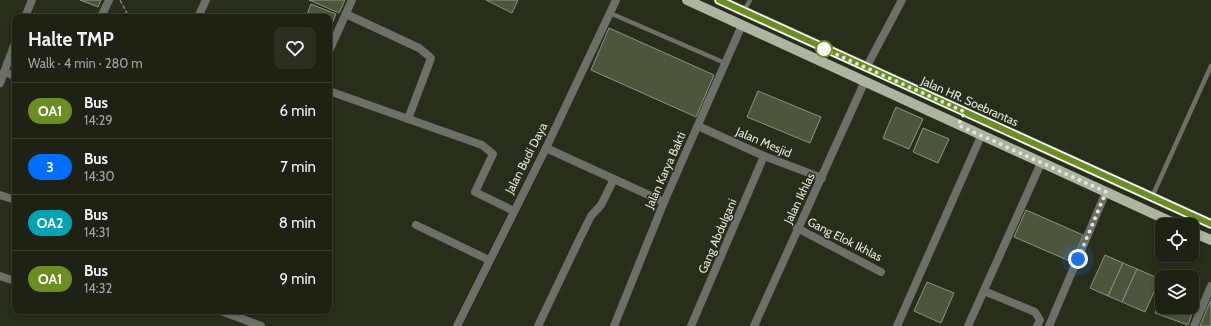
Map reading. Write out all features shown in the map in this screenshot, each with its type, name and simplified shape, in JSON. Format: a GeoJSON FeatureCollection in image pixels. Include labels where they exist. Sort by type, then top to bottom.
{"type":"FeatureCollection","features":[{"type":"Feature","properties":{"kind":"main road"},"geometry":{"type":"LineString","coordinates":[[687,0],[1163,218]]}},
{"type":"Feature","properties":{"kind":"main road","name":"Jalan HR. Soebrantas"},"geometry":{"type":"LineString","coordinates":[[719,0],[1211,224]]}},
{"type":"Feature","properties":{"kind":"main road"},"geometry":{"type":"LineString","coordinates":[[958,125],[965,112]]}},
{"type":"Feature","properties":{"kind":"main road"},"geometry":{"type":"LineString","coordinates":[[1199,235],[1211,240]]}},
{"type":"Feature","properties":{"kind":"street"},"geometry":{"type":"LineString","coordinates":[[26,14],[32,0]]}},
{"type":"Feature","properties":{"kind":"street"},"geometry":{"type":"LineString","coordinates":[[103,14],[110,0]]}},
{"type":"Feature","properties":{"kind":"street"},"geometry":{"type":"LineString","coordinates":[[199,14],[206,0]]}},
{"type":"Feature","properties":{"kind":"street"},"geometry":{"type":"LineString","coordinates":[[332,44],[352,0]]}},
{"type":"Feature","properties":{"kind":"street","name":"Jalan Budi Daya"},"geometry":{"type":"LineString","coordinates":[[457,326],[546,148],[616,0]]}},
{"type":"Feature","properties":{"kind":"street"},"geometry":{"type":"LineString","coordinates":[[866,68],[902,0]]}},
{"type":"Feature","properties":{"kind":"street"},"geometry":{"type":"LineString","coordinates":[[346,14],[419,48],[431,58],[408,119]]}},
{"type":"Feature","properties":{"kind":"street","name":"Jalan Karya Bakti"},"geometry":{"type":"LineString","coordinates":[[614,326],[664,202],[742,25]]}},
{"type":"Feature","properties":{"kind":"street"},"geometry":{"type":"LineString","coordinates":[[0,83],[12,52]]}},
{"type":"Feature","properties":{"kind":"street"},"geometry":{"type":"LineString","coordinates":[[4,72],[12,75]]}},
{"type":"Feature","properties":{"kind":"street","name":"Jalan Ikhlas"},"geometry":{"type":"LineString","coordinates":[[754,326],[866,81]]}},
{"type":"Feature","properties":{"kind":"street"},"geometry":{"type":"LineString","coordinates":[[332,92],[482,145],[493,154],[476,192],[514,211]]}},
{"type":"Feature","properties":{"kind":"street","name":"Jalan Mesjid"},"geometry":{"type":"LineString","coordinates":[[698,126],[764,156],[822,178]]}},
{"type":"Feature","properties":{"kind":"street"},"geometry":{"type":"LineString","coordinates":[[897,326],[982,136]]}},
{"type":"Feature","properties":{"kind":"street"},"geometry":{"type":"LineString","coordinates":[[546,148],[664,202]]}},
{"type":"Feature","properties":{"kind":"street","name":"Gang Abdulgani"},"geometry":{"type":"LineString","coordinates":[[691,326],[764,156]]}},
{"type":"Feature","properties":{"kind":"street"},"geometry":{"type":"LineString","coordinates":[[968,326],[1041,163]]}},
{"type":"Feature","properties":{"kind":"street"},"geometry":{"type":"LineString","coordinates":[[538,326],[591,216],[601,205],[614,179]]}},
{"type":"Feature","properties":{"kind":"street"},"geometry":{"type":"LineString","coordinates":[[1049,326],[1106,192]]}},
{"type":"Feature","properties":{"kind":"street"},"geometry":{"type":"LineString","coordinates":[[0,195],[12,199]]}},
{"type":"Feature","properties":{"kind":"street"},"geometry":{"type":"LineString","coordinates":[[416,225],[489,260]]}},
{"type":"Feature","properties":{"kind":"street","name":"Gang Elok Ikhlas"},"geometry":{"type":"LineString","coordinates":[[798,228],[881,272]]}},
{"type":"Feature","properties":{"kind":"street"},"geometry":{"type":"LineString","coordinates":[[0,276],[12,280]]}},
{"type":"Feature","properties":{"kind":"street"},"geometry":{"type":"LineString","coordinates":[[1194,326],[1211,286]]}},
{"type":"Feature","properties":{"kind":"street"},"geometry":{"type":"LineString","coordinates":[[984,291],[1035,312],[1039,323]]}},
{"type":"Feature","properties":{"kind":"street"},"geometry":{"type":"LineString","coordinates":[[229,314],[261,326]]}},
{"type":"Feature","properties":{"kind":"lane"},"geometry":{"type":"LineString","coordinates":[[744,12],[750,0]]}},
{"type":"Feature","properties":{"kind":"lane"},"geometry":{"type":"LineString","coordinates":[[610,12],[725,63]]}},
{"type":"Feature","properties":{"kind":"lane"},"geometry":{"type":"LineString","coordinates":[[1152,197],[1211,66]]}},
{"type":"Feature","properties":{"kind":"path"},"geometry":{"type":"LineString","coordinates":[[120,0],[127,14]]}},
{"type":"Feature","properties":{"kind":"building"},"geometry":{"type":"Polygon","coordinates":[[[80,0],[101,0],[98,7],[80,0]]]}},
{"type":"Feature","properties":{"kind":"building"},"geometry":{"type":"Polygon","coordinates":[[[309,0],[345,0],[339,13],[309,0]]]}},
{"type":"Feature","properties":{"kind":"building"},"geometry":{"type":"Polygon","coordinates":[[[486,0],[518,0],[512,13],[486,0]]]}},
{"type":"Feature","properties":{"kind":"building"},"geometry":{"type":"Polygon","coordinates":[[[311,4],[336,14],[332,24],[332,14],[307,14],[311,4]]]}},
{"type":"Feature","properties":{"kind":"building"},"geometry":{"type":"Polygon","coordinates":[[[609,28],[714,75],[696,117],[591,70],[609,28]]]}},
{"type":"Feature","properties":{"kind":"building"},"geometry":{"type":"Polygon","coordinates":[[[758,91],[821,117],[810,143],[747,117],[758,91]]]}},
{"type":"Feature","properties":{"kind":"building"},"geometry":{"type":"Polygon","coordinates":[[[896,107],[923,119],[909,149],[883,138],[896,107]]]}},
{"type":"Feature","properties":{"kind":"building"},"geometry":{"type":"Polygon","coordinates":[[[923,128],[949,139],[938,163],[913,152],[923,128]]]}},
{"type":"Feature","properties":{"kind":"building"},"geometry":{"type":"Polygon","coordinates":[[[1026,210],[1083,235],[1072,262],[1014,237],[1026,210]]]}},
{"type":"Feature","properties":{"kind":"building"},"geometry":{"type":"Polygon","coordinates":[[[1105,255],[1123,263],[1108,296],[1090,288],[1105,255]]]}},
{"type":"Feature","properties":{"kind":"building"},"geometry":{"type":"Polygon","coordinates":[[[1123,263],[1137,269],[1122,302],[1108,296],[1123,263]]]}},
{"type":"Feature","properties":{"kind":"building"},"geometry":{"type":"Polygon","coordinates":[[[1137,269],[1155,277],[1155,290],[1145,312],[1122,302],[1137,269]]]}},
{"type":"Feature","properties":{"kind":"building"},"geometry":{"type":"Polygon","coordinates":[[[927,282],[954,293],[941,323],[914,311],[927,282]]]}},
{"type":"Feature","properties":{"kind":"building"},"geometry":{"type":"Polygon","coordinates":[[[1211,299],[1211,326],[1200,326],[1211,299]]]}},
{"type":"Feature","properties":{"kind":"building"},"geometry":{"type":"Polygon","coordinates":[[[1158,314],[1192,314],[1188,325],[1158,314]]]}},
{"type":"Feature","properties":{"kind":"bus line","name":"OA1"},"geometry":{"type":"LineString","coordinates":[[719,0],[1211,224]]}},
{"type":"Feature","properties":{"kind":"route"},"geometry":{"type":"LineString","coordinates":[[824,49],[965,112],[958,125],[1106,192],[1078,259]]}}]}
